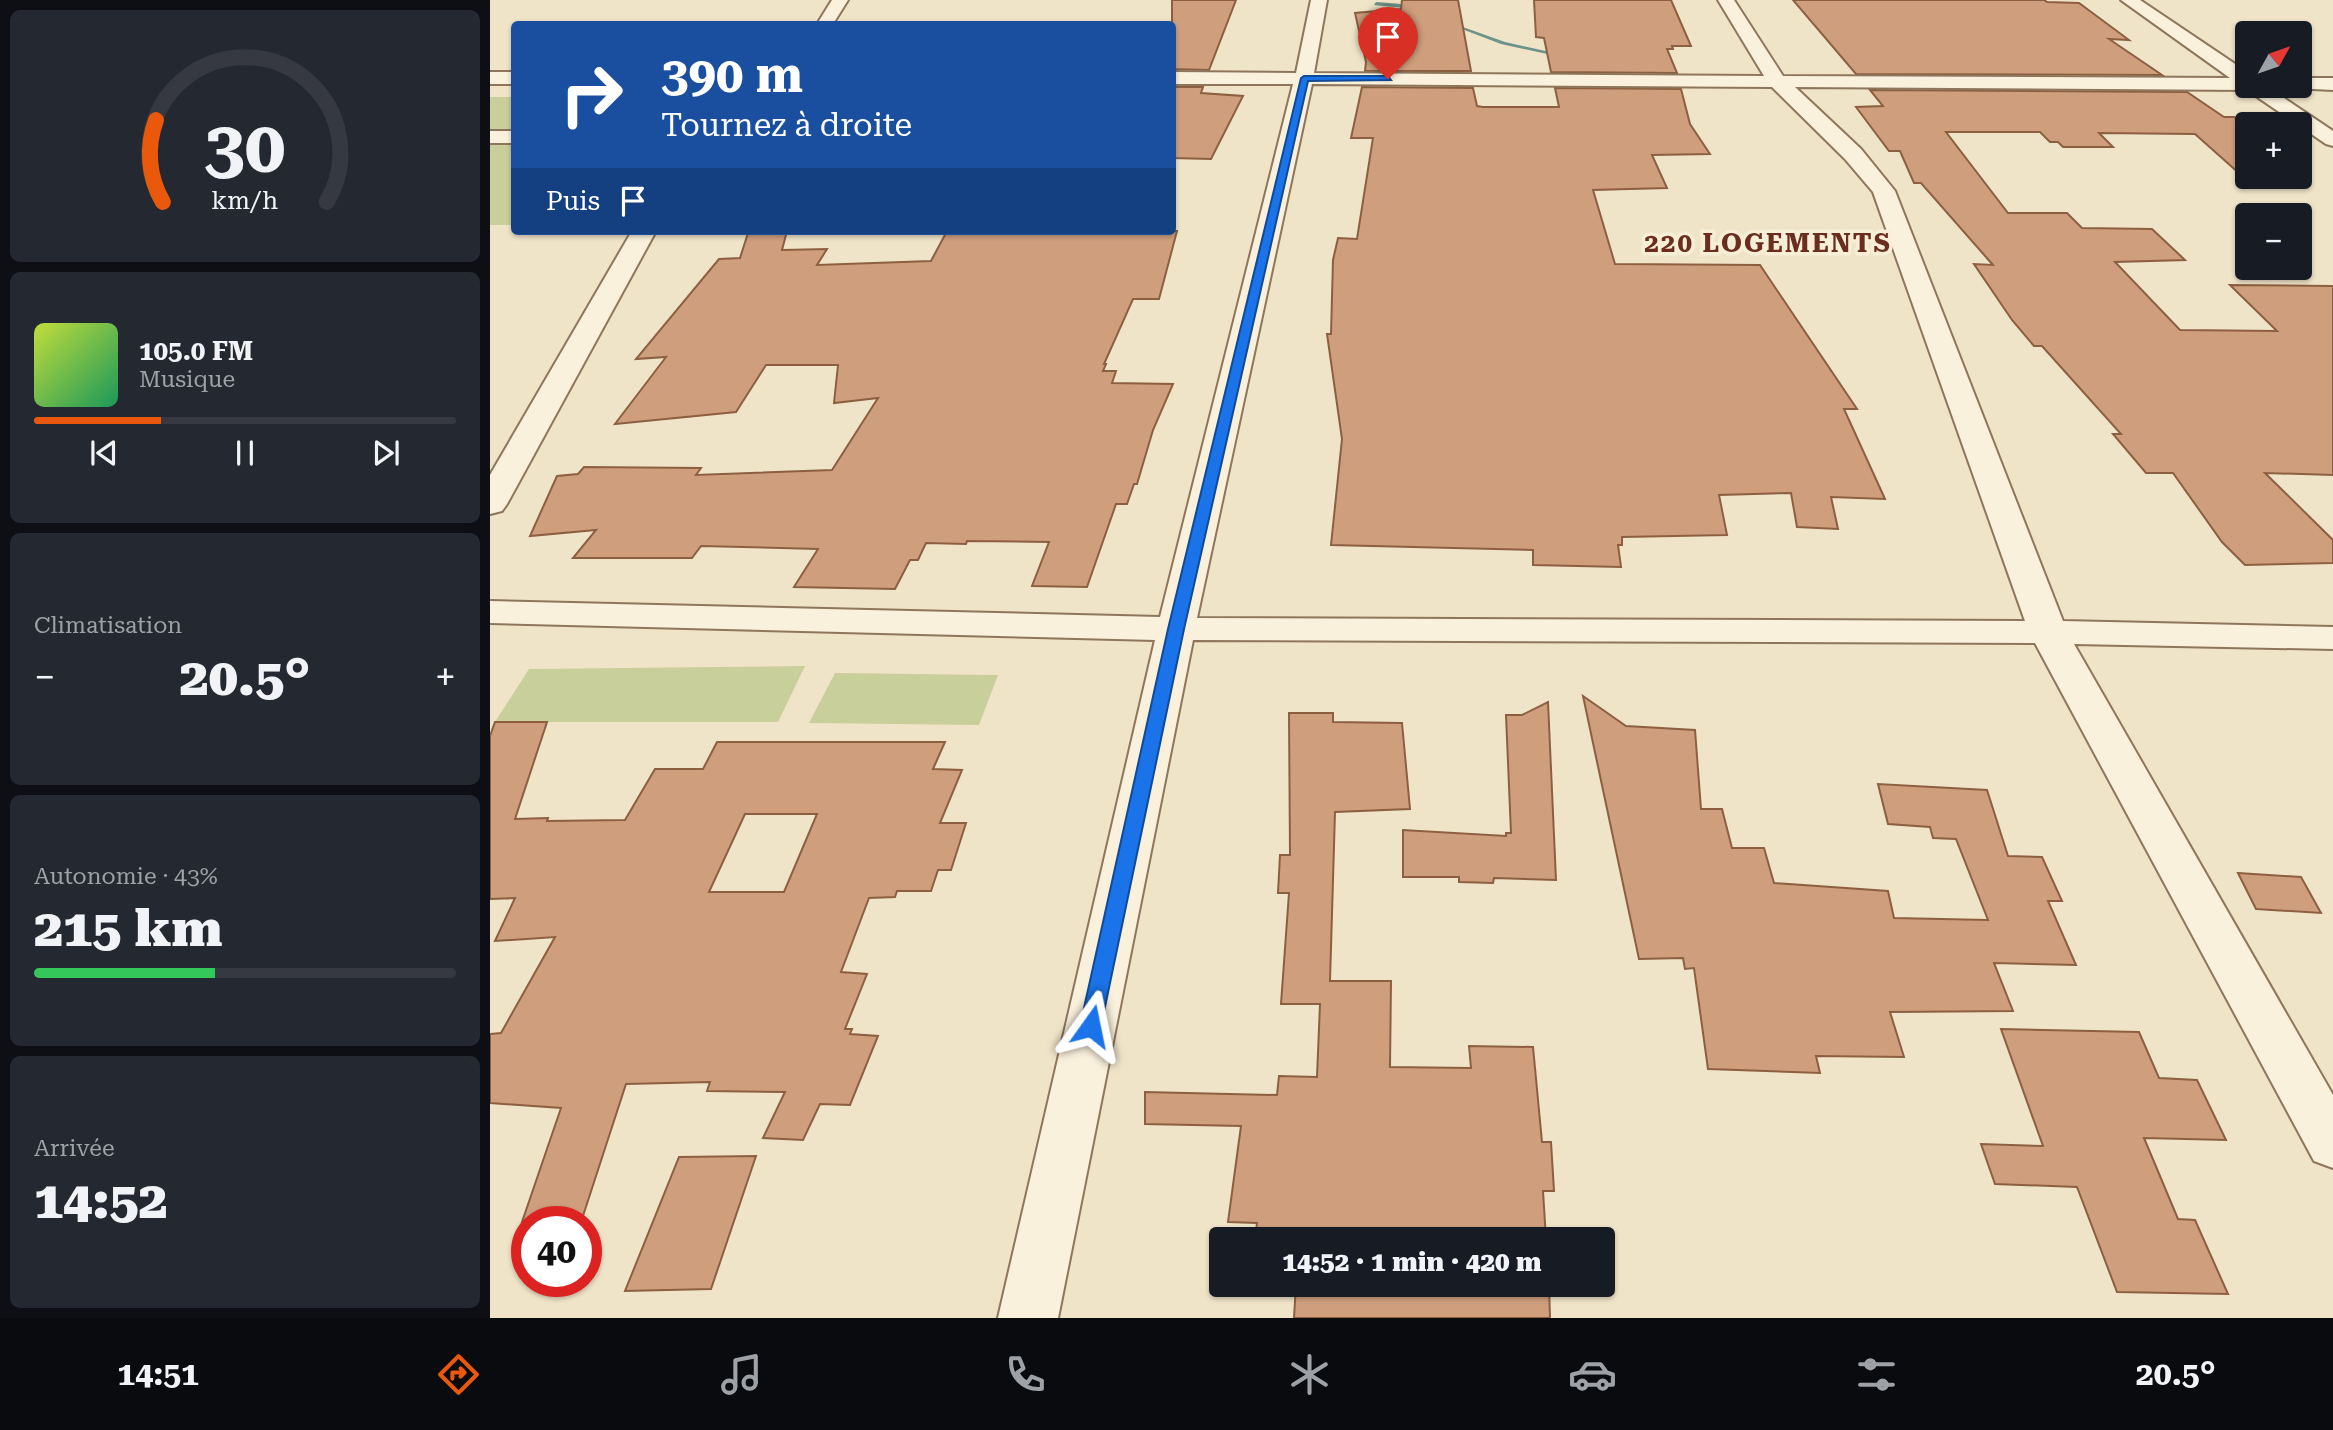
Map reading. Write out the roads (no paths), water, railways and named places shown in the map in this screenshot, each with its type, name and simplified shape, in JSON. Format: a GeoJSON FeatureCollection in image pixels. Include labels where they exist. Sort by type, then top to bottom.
{"type":"FeatureCollection","features":[{"type":"Feature","properties":{"kind":"street"},"geometry":{"type":"LineString","coordinates":[[827,21],[840,0]]}},
{"type":"Feature","properties":{"kind":"street"},"geometry":{"type":"LineString","coordinates":[[1028,1318],[1176,629],[1304,78],[1319,0]]}},
{"type":"Feature","properties":{"kind":"street"},"geometry":{"type":"LineString","coordinates":[[1726,0],[1777,81],[1853,154],[1884,191],[2048,632],[2333,1145]]}},
{"type":"Feature","properties":{"kind":"street"},"geometry":{"type":"LineString","coordinates":[[2129,0],[2235,74]]}},
{"type":"Feature","properties":{"kind":"street"},"geometry":{"type":"LineString","coordinates":[[490,78],[511,78]]}},
{"type":"Feature","properties":{"kind":"street"},"geometry":{"type":"LineString","coordinates":[[1176,78],[2235,82]]}},
{"type":"Feature","properties":{"kind":"street"},"geometry":{"type":"LineString","coordinates":[[2312,84],[2333,84]]}},
{"type":"Feature","properties":{"kind":"street"},"geometry":{"type":"LineString","coordinates":[[2272,98],[2333,140]]}},
{"type":"Feature","properties":{"kind":"street"},"geometry":{"type":"LineString","coordinates":[[490,137],[511,137]]}},
{"type":"Feature","properties":{"kind":"street"},"geometry":{"type":"LineString","coordinates":[[490,504],[642,235]]}},
{"type":"Feature","properties":{"kind":"street"},"geometry":{"type":"LineString","coordinates":[[490,612],[1176,629],[2048,632],[2333,638]]}},
{"type":"Feature","properties":{"kind":"waterway"},"geometry":{"type":"LineString","coordinates":[[1376,4],[1415,7]]}},
{"type":"Feature","properties":{"kind":"waterway"},"geometry":{"type":"LineString","coordinates":[[1448,22],[1503,43],[1561,55]]}},
{"type":"Feature","properties":{"kind":"district","name":"220 LOGEMENTS"},"geometry":{"type":"Point","coordinates":[1768,243]}}]}
